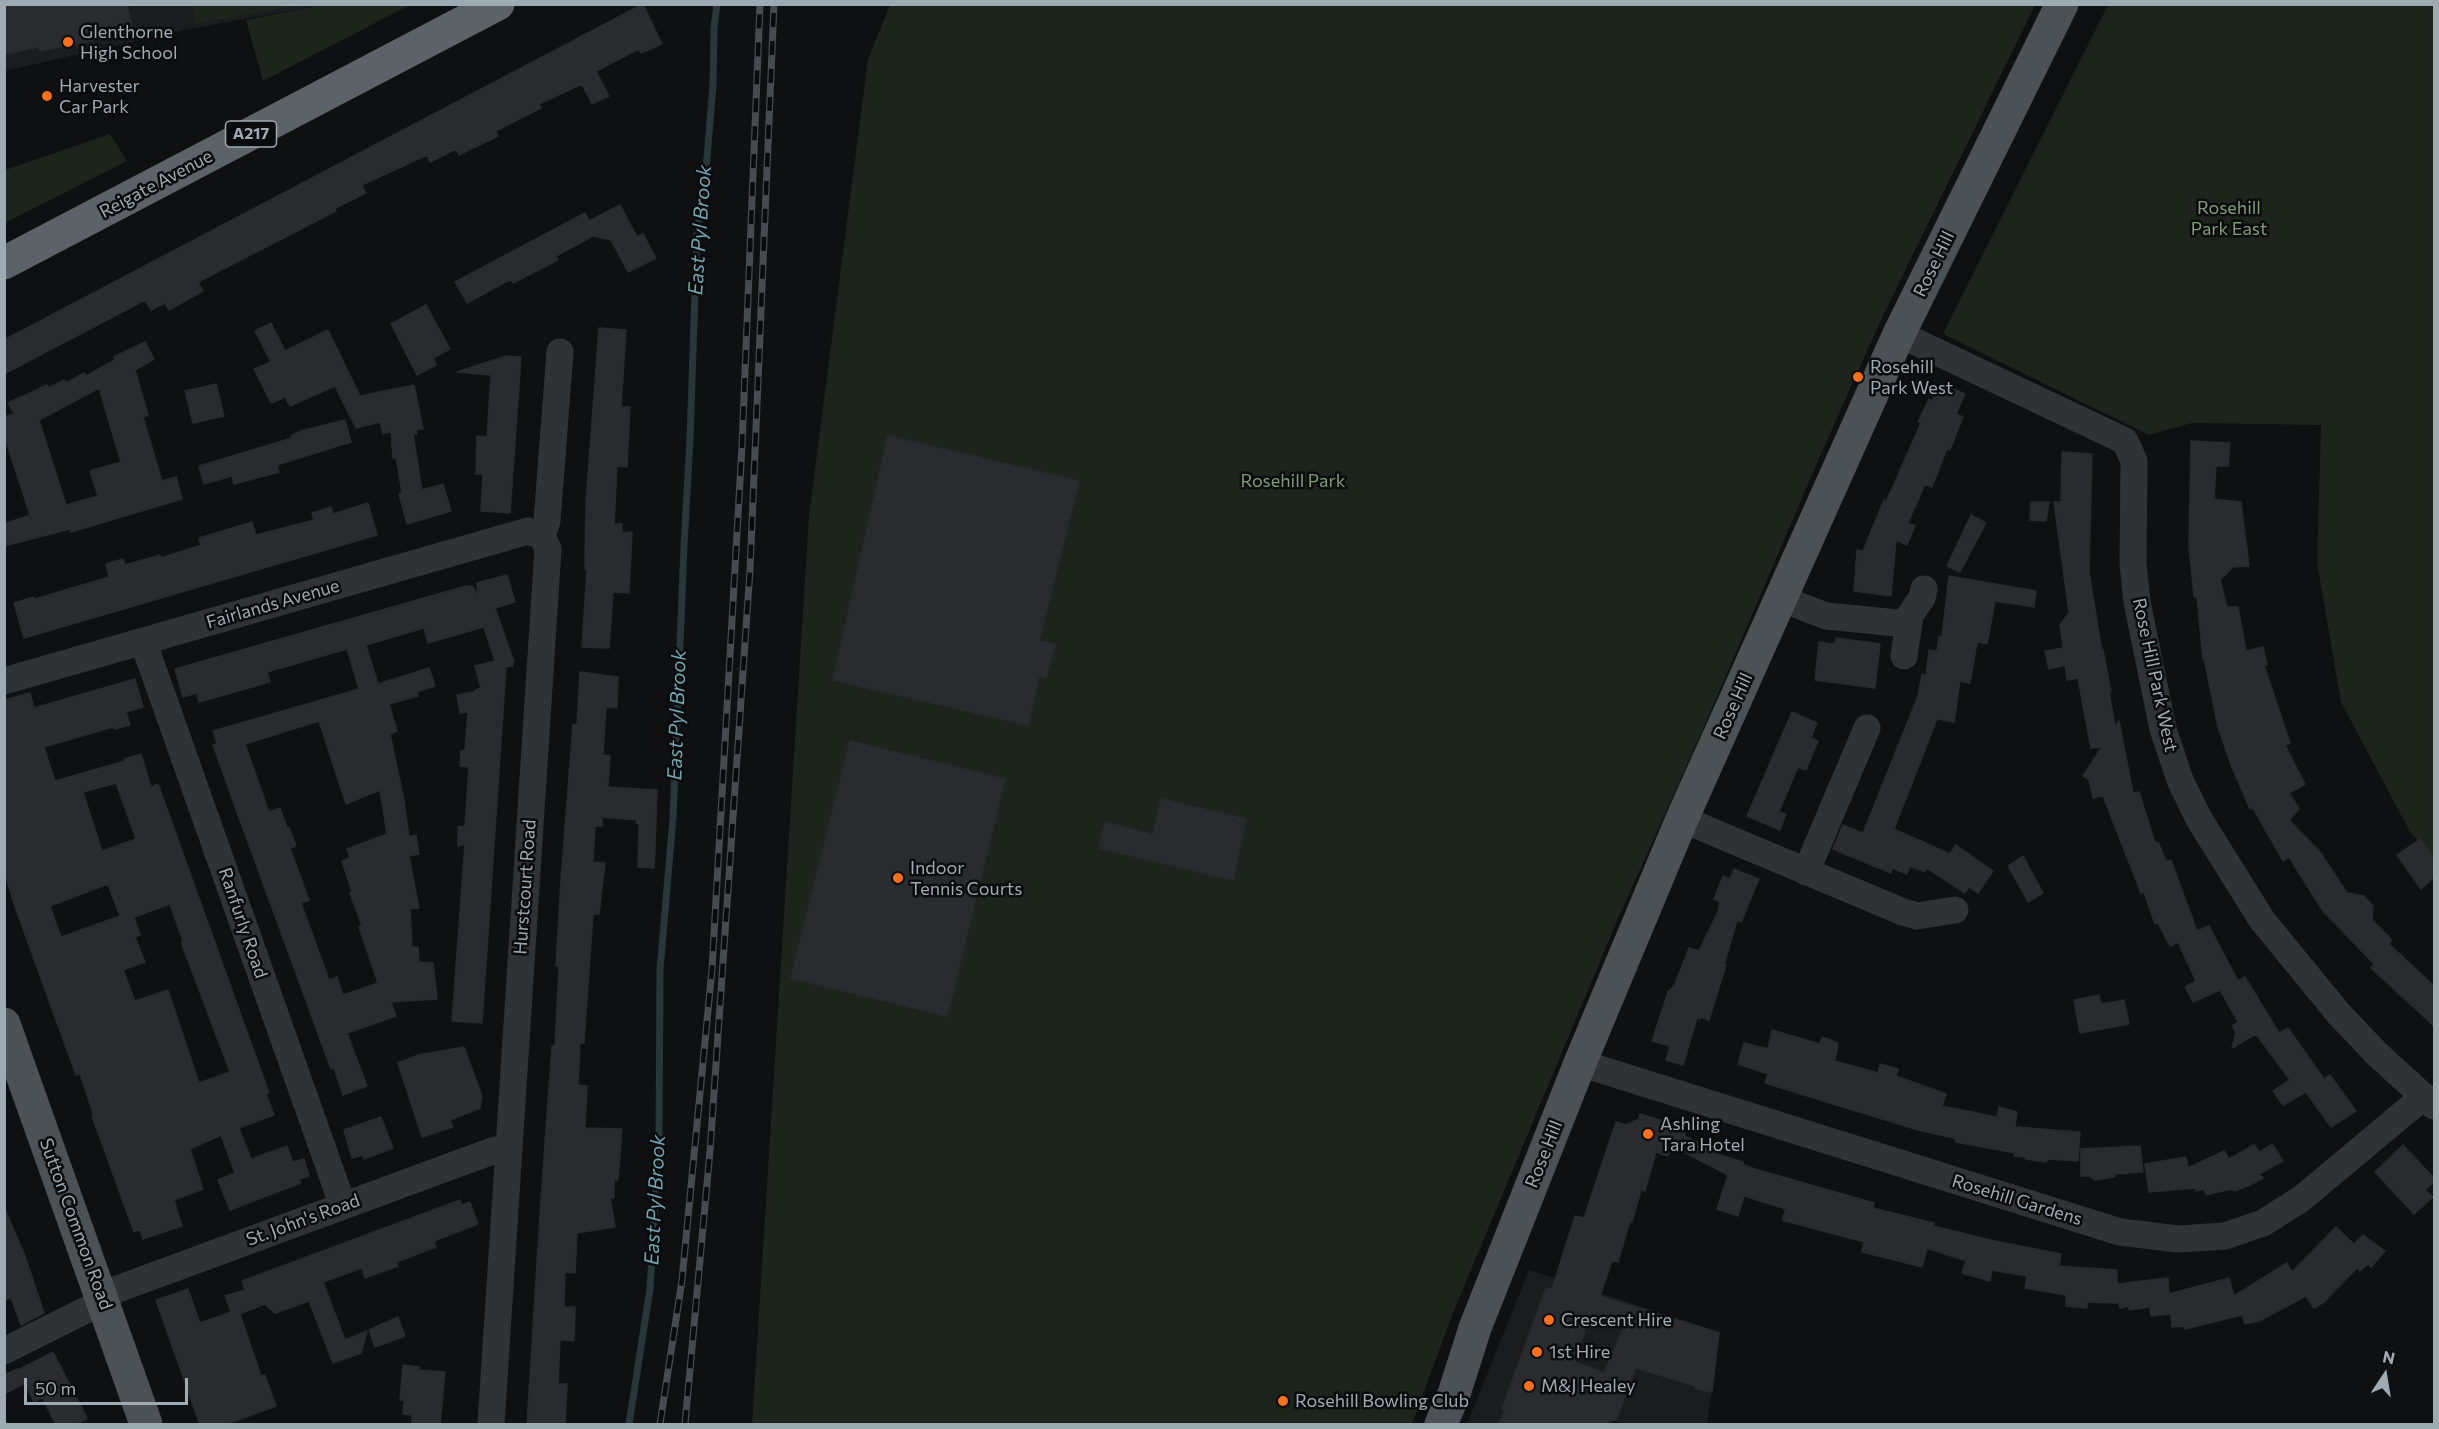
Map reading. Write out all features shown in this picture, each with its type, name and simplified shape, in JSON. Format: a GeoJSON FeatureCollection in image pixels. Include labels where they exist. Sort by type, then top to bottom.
{"type":"FeatureCollection","features":[{"type":"Feature","properties":{"kind":"highway","name":"Reigate Avenue"},"geometry":{"type":"LineString","coordinates":[[4,263],[498,4]]}},
{"type":"Feature","properties":{"kind":"main road","name":"Rose Hill"},"geometry":{"type":"LineString","coordinates":[[1441,1425],[1454,1394],[1475,1328],[1580,1063],[1682,819],[1899,334],[2062,4]]}},
{"type":"Feature","properties":{"kind":"main road","name":"Sutton Common Road"},"geometry":{"type":"LineString","coordinates":[[7,1040],[104,1301],[143,1423]]}},
{"type":"Feature","properties":{"kind":"street","name":"Rose Hill Park West"},"geometry":{"type":"LineString","coordinates":[[1899,334],[2125,441],[2134,461],[2133,563],[2137,602],[2163,729],[2180,780],[2199,819],[2262,920],[2339,1014],[2377,1054],[2429,1102]]}},
{"type":"Feature","properties":{"kind":"street","name":"Hurstcourt Road"},"geometry":{"type":"LineString","coordinates":[[491,1425],[548,549],[542,536],[547,521],[560,352]]}},
{"type":"Feature","properties":{"kind":"street","name":"Fairlands Avenue"},"geometry":{"type":"LineString","coordinates":[[4,681],[528,531],[542,536]]}},
{"type":"Feature","properties":{"kind":"street"},"geometry":{"type":"LineString","coordinates":[[1904,656],[1908,624],[1924,589]]}},
{"type":"Feature","properties":{"kind":"street"},"geometry":{"type":"LineString","coordinates":[[1782,599],[1826,616],[1908,624]]}},
{"type":"Feature","properties":{"kind":"street","name":"Ranfurly Road"},"geometry":{"type":"LineString","coordinates":[[143,641],[343,1206]]}},
{"type":"Feature","properties":{"kind":"street"},"geometry":{"type":"LineString","coordinates":[[1806,872],[1867,728]]}},
{"type":"Feature","properties":{"kind":"street"},"geometry":{"type":"LineString","coordinates":[[1682,819],[1903,912],[1917,916],[1955,910]]}},
{"type":"Feature","properties":{"kind":"street","name":"Rosehill Gardens"},"geometry":{"type":"LineString","coordinates":[[1580,1063],[2120,1232],[2178,1239],[2225,1236],[2263,1223],[2301,1199],[2429,1102]]}},
{"type":"Feature","properties":{"kind":"street","name":"St. John's Road"},"geometry":{"type":"LineString","coordinates":[[4,1351],[104,1301],[115,1290],[495,1150],[508,1149]]}},
{"type":"Feature","properties":{"kind":"shaded area","name":"Glenthorne High School"},"geometry":{"type":"Polygon","coordinates":[[[322,4],[184,30],[5,71],[4,5],[322,4]]]}},
{"type":"Feature","properties":{"kind":"shaded area"},"geometry":{"type":"Polygon","coordinates":[[[1529,1270],[1720,1332],[1707,1424],[1626,1424],[1613,1420],[1611,1424],[1467,1424],[1529,1270]]]}},
{"type":"Feature","properties":{"kind":"green space"},"geometry":{"type":"Polygon","coordinates":[[[193,4],[300,4],[300,5],[194,24],[193,4]]]}},
{"type":"Feature","properties":{"kind":"green space"},"geometry":{"type":"Polygon","coordinates":[[[322,5],[410,5],[263,81],[246,20],[322,5]]]}},
{"type":"Feature","properties":{"kind":"green space","name":"Rosehill Park"},"geometry":{"type":"Polygon","coordinates":[[[890,5],[2035,5],[1880,322],[1820,456],[1694,750],[1619,916],[1453,1313],[1412,1424],[752,1424],[809,516],[868,59],[890,5]]]}},
{"type":"Feature","properties":{"kind":"green space","name":"Rosehill Park East"},"geometry":{"type":"Polygon","coordinates":[[[2108,5],[2434,5],[2434,858],[2410,832],[2341,702],[2317,562],[2321,425],[2192,423],[2149,435],[1943,334],[2108,5]]]}},
{"type":"Feature","properties":{"kind":"green space"},"geometry":{"type":"Polygon","coordinates":[[[110,134],[127,161],[5,223],[5,170],[110,134]]]}},
{"type":"Feature","properties":{"kind":"building"},"geometry":{"type":"Polygon","coordinates":[[[4,4],[127,4],[133,33],[40,51],[39,47],[4,54],[4,4]]]}},
{"type":"Feature","properties":{"kind":"building"},"geometry":{"type":"Polygon","coordinates":[[[643,4],[662,44],[641,53],[639,49],[596,71],[609,96],[592,104],[582,84],[539,104],[541,108],[496,131],[498,136],[459,155],[456,149],[430,162],[427,155],[362,185],[366,193],[335,208],[336,211],[198,282],[203,291],[169,310],[165,303],[151,310],[145,300],[4,374],[4,340],[643,4]]]}},
{"type":"Feature","properties":{"kind":"building"},"geometry":{"type":"Polygon","coordinates":[[[620,205],[637,237],[643,234],[656,258],[628,272],[611,240],[593,236],[556,256],[558,260],[513,283],[511,279],[467,303],[455,282],[585,213],[589,221],[620,205]]]}},
{"type":"Feature","properties":{"kind":"building"},"geometry":{"type":"Polygon","coordinates":[[[426,305],[450,349],[433,358],[436,365],[417,375],[391,324],[426,305]]]}},
{"type":"Feature","properties":{"kind":"building"},"geometry":{"type":"Polygon","coordinates":[[[271,323],[285,351],[328,330],[360,396],[414,385],[423,429],[416,430],[417,434],[413,434],[422,490],[443,484],[451,511],[407,524],[399,494],[402,493],[396,457],[393,458],[391,431],[383,434],[380,422],[356,428],[335,386],[290,406],[285,397],[271,403],[254,369],[271,362],[255,331],[271,323]]]}},
{"type":"Feature","properties":{"kind":"building"},"geometry":{"type":"Polygon","coordinates":[[[599,328],[626,330],[621,407],[630,407],[627,467],[617,466],[614,524],[622,524],[622,533],[632,532],[629,593],[613,592],[609,648],[582,647],[587,570],[585,569],[586,502],[599,328]]]}},
{"type":"Feature","properties":{"kind":"building"},"geometry":{"type":"Polygon","coordinates":[[[145,342],[154,359],[135,370],[148,415],[143,417],[162,481],[176,477],[182,499],[71,532],[70,529],[4,546],[4,524],[30,515],[4,435],[4,417],[14,414],[8,403],[47,385],[49,388],[64,380],[66,383],[84,373],[86,376],[115,360],[114,357],[145,342]],[[99,388],[39,420],[66,505],[98,496],[90,471],[121,462],[99,388]]]}},
{"type":"Feature","properties":{"kind":"building"},"geometry":{"type":"Polygon","coordinates":[[[506,356],[521,357],[510,513],[481,511],[483,474],[476,474],[477,436],[487,437],[491,375],[457,372],[506,356]]]}},
{"type":"Feature","properties":{"kind":"building"},"geometry":{"type":"Polygon","coordinates":[[[1939,383],[1965,394],[1956,414],[1963,417],[1932,487],[1925,484],[1908,523],[1915,526],[1907,545],[1896,540],[1891,596],[1854,591],[1857,550],[1863,551],[1884,500],[1886,502],[1921,423],[1918,422],[1929,399],[1932,401],[1939,383]]]}},
{"type":"Feature","properties":{"kind":"building"},"geometry":{"type":"Polygon","coordinates":[[[216,384],[224,416],[193,423],[185,391],[216,384]]]}},
{"type":"Feature","properties":{"kind":"building"},"geometry":{"type":"Polygon","coordinates":[[[345,420],[351,442],[277,465],[279,472],[234,484],[232,476],[204,484],[199,466],[292,438],[291,436],[301,431],[345,420]]]}},
{"type":"Feature","properties":{"kind":"building"},"geometry":{"type":"Polygon","coordinates":[[[888,436],[1079,481],[1039,641],[1055,644],[1046,678],[1039,676],[1028,725],[833,680],[888,436]]]}},
{"type":"Feature","properties":{"kind":"building"},"geometry":{"type":"Polygon","coordinates":[[[2191,441],[2230,443],[2228,466],[2216,466],[2214,499],[2241,502],[2249,566],[2233,567],[2220,580],[2227,607],[2238,607],[2246,651],[2263,647],[2267,665],[2264,665],[2290,743],[2285,745],[2305,784],[2289,793],[2299,809],[2289,820],[2320,852],[2347,893],[2364,896],[2373,906],[2372,920],[2392,940],[2389,944],[2434,986],[2434,1026],[2371,968],[2374,964],[2323,911],[2289,857],[2283,861],[2253,808],[2250,809],[2231,765],[2218,727],[2203,659],[2197,597],[2194,597],[2189,546],[2191,441]]]}},
{"type":"Feature","properties":{"kind":"building"},"geometry":{"type":"Polygon","coordinates":[[[2062,452],[2092,454],[2089,572],[2115,726],[2119,721],[2133,793],[2139,792],[2155,843],[2158,842],[2166,861],[2171,860],[2197,931],[2209,926],[2238,981],[2245,977],[2279,1033],[2288,1028],[2324,1079],[2330,1075],[2356,1111],[2331,1127],[2306,1092],[2283,1105],[2273,1091],[2290,1080],[2256,1034],[2232,1048],[2236,1032],[2232,1026],[2238,1022],[2220,990],[2193,1002],[2185,987],[2196,981],[2178,942],[2170,946],[2158,923],[2155,924],[2144,892],[2141,893],[2103,796],[2093,798],[2089,780],[2083,776],[2102,747],[2091,748],[2078,678],[2067,680],[2065,665],[2049,669],[2045,651],[2063,648],[2060,625],[2069,613],[2054,502],[2061,502],[2062,452]]]}},
{"type":"Feature","properties":{"kind":"building"},"geometry":{"type":"Polygon","coordinates":[[[2031,502],[2049,502],[2046,521],[2030,520],[2031,502]]]}},
{"type":"Feature","properties":{"kind":"building"},"geometry":{"type":"Polygon","coordinates":[[[368,503],[377,535],[24,638],[14,603],[109,577],[106,564],[123,559],[125,565],[160,555],[161,558],[201,545],[199,538],[252,522],[256,535],[314,520],[312,513],[331,507],[333,514],[368,503]]]}},
{"type":"Feature","properties":{"kind":"building"},"geometry":{"type":"Polygon","coordinates":[[[1971,515],[1986,523],[1960,572],[1947,566],[1971,515]]]}},
{"type":"Feature","properties":{"kind":"building"},"geometry":{"type":"Polygon","coordinates":[[[507,575],[515,602],[495,608],[514,662],[512,662],[513,666],[506,667],[482,1023],[452,1021],[465,844],[458,846],[458,827],[465,826],[469,767],[460,766],[461,751],[465,750],[468,712],[460,713],[457,695],[474,692],[481,688],[475,666],[495,661],[484,627],[428,643],[424,628],[366,645],[378,684],[429,668],[435,686],[417,692],[418,696],[389,704],[397,731],[390,734],[409,837],[416,835],[419,854],[409,856],[419,908],[410,909],[412,947],[418,947],[419,962],[433,963],[437,999],[391,1002],[396,1016],[347,1033],[367,1086],[343,1095],[334,1068],[331,1069],[213,745],[217,744],[213,731],[359,689],[347,649],[267,672],[270,682],[199,702],[197,693],[183,697],[175,669],[466,586],[473,586],[477,598],[477,583],[507,575]],[[319,721],[245,744],[269,812],[280,808],[287,828],[289,827],[296,846],[290,848],[309,900],[301,903],[329,980],[337,977],[343,995],[378,983],[359,927],[362,926],[342,861],[350,858],[347,849],[387,834],[380,790],[346,804],[319,721]]]}},
{"type":"Feature","properties":{"kind":"building"},"geometry":{"type":"Polygon","coordinates":[[[1949,576],[2036,591],[2034,607],[1995,601],[1987,644],[1977,642],[1970,683],[1960,681],[1954,722],[1937,719],[1894,829],[1950,854],[1956,845],[1993,871],[1978,893],[1969,887],[1965,893],[1927,868],[1925,872],[1910,866],[1907,874],[1892,868],[1891,873],[1833,849],[1843,825],[1863,833],[1918,696],[1922,674],[1926,675],[1929,650],[1937,651],[1939,636],[1942,637],[1949,576]]]}},
{"type":"Feature","properties":{"kind":"building"},"geometry":{"type":"Polygon","coordinates":[[[1836,638],[1880,644],[1875,688],[1815,680],[1819,642],[1835,644],[1836,638]]]}},
{"type":"Feature","properties":{"kind":"building"},"geometry":{"type":"Polygon","coordinates":[[[580,672],[618,677],[617,708],[606,707],[603,755],[610,756],[608,787],[657,790],[654,868],[638,867],[639,824],[636,823],[637,820],[602,817],[602,826],[595,826],[593,862],[605,863],[599,914],[593,914],[584,1043],[580,1043],[578,1085],[587,1086],[585,1128],[622,1129],[618,1180],[614,1180],[614,1198],[610,1198],[615,1227],[577,1233],[575,1273],[565,1272],[564,1307],[575,1307],[574,1341],[560,1340],[558,1384],[567,1384],[565,1425],[527,1425],[552,1046],[555,1046],[559,966],[556,966],[561,880],[573,724],[577,725],[580,672]]]}},
{"type":"Feature","properties":{"kind":"building"},"geometry":{"type":"Polygon","coordinates":[[[135,679],[143,707],[126,712],[130,725],[114,729],[113,727],[44,747],[55,781],[125,761],[124,759],[141,754],[151,787],[158,784],[269,1093],[266,1094],[274,1115],[239,1128],[251,1159],[287,1146],[293,1162],[304,1159],[309,1176],[299,1179],[301,1183],[230,1210],[218,1180],[235,1173],[221,1135],[190,1149],[203,1189],[174,1200],[182,1226],[143,1239],[140,1229],[134,1232],[92,1116],[94,1116],[80,1074],[76,1075],[14,904],[4,870],[4,700],[30,693],[34,708],[135,679]],[[116,783],[83,792],[102,851],[136,839],[116,783]],[[108,884],[50,906],[61,937],[120,916],[108,884]],[[170,904],[134,917],[140,935],[135,937],[145,962],[123,970],[135,1001],[168,990],[199,1083],[230,1072],[181,942],[183,941],[170,904]]]}},
{"type":"Feature","properties":{"kind":"building"},"geometry":{"type":"Polygon","coordinates":[[[1792,712],[1817,723],[1811,738],[1818,741],[1806,770],[1798,767],[1779,812],[1786,814],[1780,830],[1747,816],[1792,712]]]}},
{"type":"Feature","properties":{"kind":"building","name":"Indoor Tennis Courts"},"geometry":{"type":"Polygon","coordinates":[[[850,741],[1005,779],[947,1016],[791,978],[850,741]]]}},
{"type":"Feature","properties":{"kind":"building"},"geometry":{"type":"Polygon","coordinates":[[[1161,799],[1246,819],[1233,880],[1099,848],[1105,822],[1153,835],[1161,799]]]}},
{"type":"Feature","properties":{"kind":"building"},"geometry":{"type":"Polygon","coordinates":[[[2420,839],[2434,858],[2434,877],[2421,889],[2397,855],[2420,839]]]}},
{"type":"Feature","properties":{"kind":"building"},"geometry":{"type":"Polygon","coordinates":[[[2023,856],[2043,893],[2028,902],[2008,866],[2023,856]]]}},
{"type":"Feature","properties":{"kind":"building"},"geometry":{"type":"Polygon","coordinates":[[[1734,869],[1759,879],[1741,922],[1737,920],[1709,1020],[1697,1018],[1683,1065],[1666,1060],[1670,1046],[1652,1041],[1668,992],[1674,986],[1689,948],[1699,951],[1718,912],[1720,902],[1714,899],[1723,876],[1730,879],[1734,869]]]}},
{"type":"Feature","properties":{"kind":"building"},"geometry":{"type":"Polygon","coordinates":[[[2099,995],[2101,1004],[2124,1000],[2129,1024],[2080,1033],[2074,1000],[2099,995]]]}},
{"type":"Feature","properties":{"kind":"building"},"geometry":{"type":"Polygon","coordinates":[[[1772,1030],[1820,1044],[1822,1037],[1838,1043],[1835,1061],[1878,1073],[1880,1064],[1898,1069],[1896,1076],[1946,1094],[1942,1106],[1997,1117],[1999,1107],[2017,1112],[2015,1127],[2080,1132],[2078,1161],[2048,1159],[2046,1162],[2026,1159],[2014,1156],[2015,1153],[1956,1142],[1954,1138],[1918,1130],[1765,1083],[1768,1074],[1738,1064],[1744,1043],[1768,1049],[1772,1030]]]}},
{"type":"Feature","properties":{"kind":"building"},"geometry":{"type":"Polygon","coordinates":[[[464,1047],[482,1096],[480,1108],[450,1120],[453,1127],[422,1137],[398,1063],[418,1055],[464,1047]]]}},
{"type":"Feature","properties":{"kind":"building"},"geometry":{"type":"Polygon","coordinates":[[[1640,1114],[1687,1128],[1684,1136],[1716,1150],[1714,1153],[1743,1162],[1744,1165],[1755,1169],[1874,1203],[1873,1208],[1934,1223],[1933,1226],[2061,1254],[2059,1266],[2117,1270],[2117,1284],[2168,1278],[2169,1294],[2229,1278],[2234,1296],[2287,1263],[2292,1272],[2336,1227],[2354,1244],[2363,1235],[2385,1251],[2371,1267],[2368,1264],[2360,1271],[2357,1268],[2324,1302],[2314,1308],[2306,1296],[2259,1321],[2245,1324],[2242,1315],[2185,1329],[2185,1326],[2172,1327],[2171,1314],[2151,1316],[2150,1307],[2129,1310],[2129,1306],[2120,1308],[2119,1303],[2087,1302],[2087,1308],[2066,1306],[2066,1295],[2025,1288],[2027,1276],[1992,1270],[1990,1281],[1962,1273],[1966,1261],[1927,1248],[1922,1267],[1862,1252],[1864,1242],[1782,1220],[1786,1209],[1744,1196],[1738,1216],[1717,1209],[1728,1175],[1672,1146],[1668,1156],[1656,1152],[1645,1191],[1641,1190],[1618,1262],[1612,1261],[1600,1296],[1719,1333],[1712,1392],[1695,1389],[1696,1386],[1636,1368],[1616,1420],[1609,1420],[1608,1425],[1499,1425],[1505,1409],[1502,1409],[1546,1288],[1552,1289],[1575,1216],[1584,1218],[1616,1122],[1626,1125],[1639,1119],[1640,1114]],[[1589,1317],[1575,1362],[1604,1373],[1624,1326],[1589,1317]]]}},
{"type":"Feature","properties":{"kind":"building"},"geometry":{"type":"Polygon","coordinates":[[[381,1117],[393,1148],[364,1159],[363,1155],[352,1158],[344,1130],[381,1117]]]}},
{"type":"Feature","properties":{"kind":"building"},"geometry":{"type":"Polygon","coordinates":[[[2272,1144],[2283,1161],[2259,1174],[2263,1178],[2235,1191],[2231,1189],[2206,1195],[2204,1189],[2196,1191],[2196,1188],[2149,1192],[2145,1164],[2186,1157],[2188,1168],[2224,1151],[2229,1159],[2254,1145],[2260,1152],[2272,1144]]]}},
{"type":"Feature","properties":{"kind":"building"},"geometry":{"type":"Polygon","coordinates":[[[2403,1145],[2434,1178],[2434,1182],[2425,1190],[2433,1197],[2414,1214],[2375,1172],[2403,1145]]]}},
{"type":"Feature","properties":{"kind":"building"},"geometry":{"type":"Polygon","coordinates":[[[2140,1146],[2143,1172],[2116,1174],[2114,1177],[2094,1180],[2090,1176],[2081,1176],[2081,1149],[2140,1146]]]}},
{"type":"Feature","properties":{"kind":"building"},"geometry":{"type":"Polygon","coordinates":[[[460,1200],[462,1205],[470,1202],[478,1224],[434,1241],[436,1247],[396,1262],[398,1266],[365,1278],[362,1268],[323,1282],[345,1340],[367,1331],[361,1353],[333,1363],[309,1301],[275,1313],[265,1304],[240,1314],[261,1376],[265,1375],[276,1406],[224,1425],[200,1425],[156,1300],[188,1289],[200,1323],[231,1312],[225,1296],[245,1290],[242,1281],[460,1200]]]}},
{"type":"Feature","properties":{"kind":"building"},"geometry":{"type":"Polygon","coordinates":[[[4,1207],[25,1256],[44,1313],[21,1325],[11,1298],[4,1300],[4,1207]]]}},
{"type":"Feature","properties":{"kind":"building"},"geometry":{"type":"Polygon","coordinates":[[[398,1317],[405,1336],[375,1347],[369,1330],[398,1317]]]}},
{"type":"Feature","properties":{"kind":"building"},"geometry":{"type":"Polygon","coordinates":[[[53,1352],[87,1418],[75,1425],[56,1425],[42,1397],[34,1402],[18,1370],[53,1352]]]}},
{"type":"Feature","properties":{"kind":"building"},"geometry":{"type":"Polygon","coordinates":[[[403,1365],[420,1367],[419,1370],[445,1372],[440,1425],[412,1425],[412,1415],[403,1414],[404,1400],[400,1400],[403,1365]]]}},
{"type":"Feature","properties":{"kind":"building"},"geometry":{"type":"Polygon","coordinates":[[[17,1369],[25,1383],[4,1394],[4,1375],[17,1369]]]}},
{"type":"Feature","properties":{"kind":"waterway","name":"East Pyl Brook"},"geometry":{"type":"LineString","coordinates":[[629,1424],[650,1289],[659,1139],[660,970],[673,818],[697,234],[706,170],[717,4]]}},
{"type":"Feature","properties":{"kind":"railway"},"geometry":{"type":"LineString","coordinates":[[660,1424],[682,1280],[712,969],[742,446],[760,4]]}},
{"type":"Feature","properties":{"kind":"railway"},"geometry":{"type":"LineString","coordinates":[[685,1424],[710,1151],[750,570],[774,4]]}},
{"type":"Feature","properties":{"kind":"place","name":"Glenthorne High School"},"geometry":{"type":"Point","coordinates":[68,42]}},
{"type":"Feature","properties":{"kind":"place","name":"Harvester Car Park"},"geometry":{"type":"Point","coordinates":[47,96]}},
{"type":"Feature","properties":{"kind":"place","name":"Rosehill Park West"},"geometry":{"type":"Point","coordinates":[1858,377]}},
{"type":"Feature","properties":{"kind":"place","name":"Indoor Tennis Courts"},"geometry":{"type":"Point","coordinates":[898,878]}},
{"type":"Feature","properties":{"kind":"place","name":"Ashling Tara Hotel"},"geometry":{"type":"Point","coordinates":[1648,1134]}},
{"type":"Feature","properties":{"kind":"place","name":"Crescent Hire"},"geometry":{"type":"Point","coordinates":[1549,1320]}},
{"type":"Feature","properties":{"kind":"place","name":"1st Hire"},"geometry":{"type":"Point","coordinates":[1537,1352]}},
{"type":"Feature","properties":{"kind":"place","name":"M&J Healey"},"geometry":{"type":"Point","coordinates":[1529,1386]}},
{"type":"Feature","properties":{"kind":"place","name":"Rosehill Bowling Club"},"geometry":{"type":"Point","coordinates":[1283,1401]}}]}
